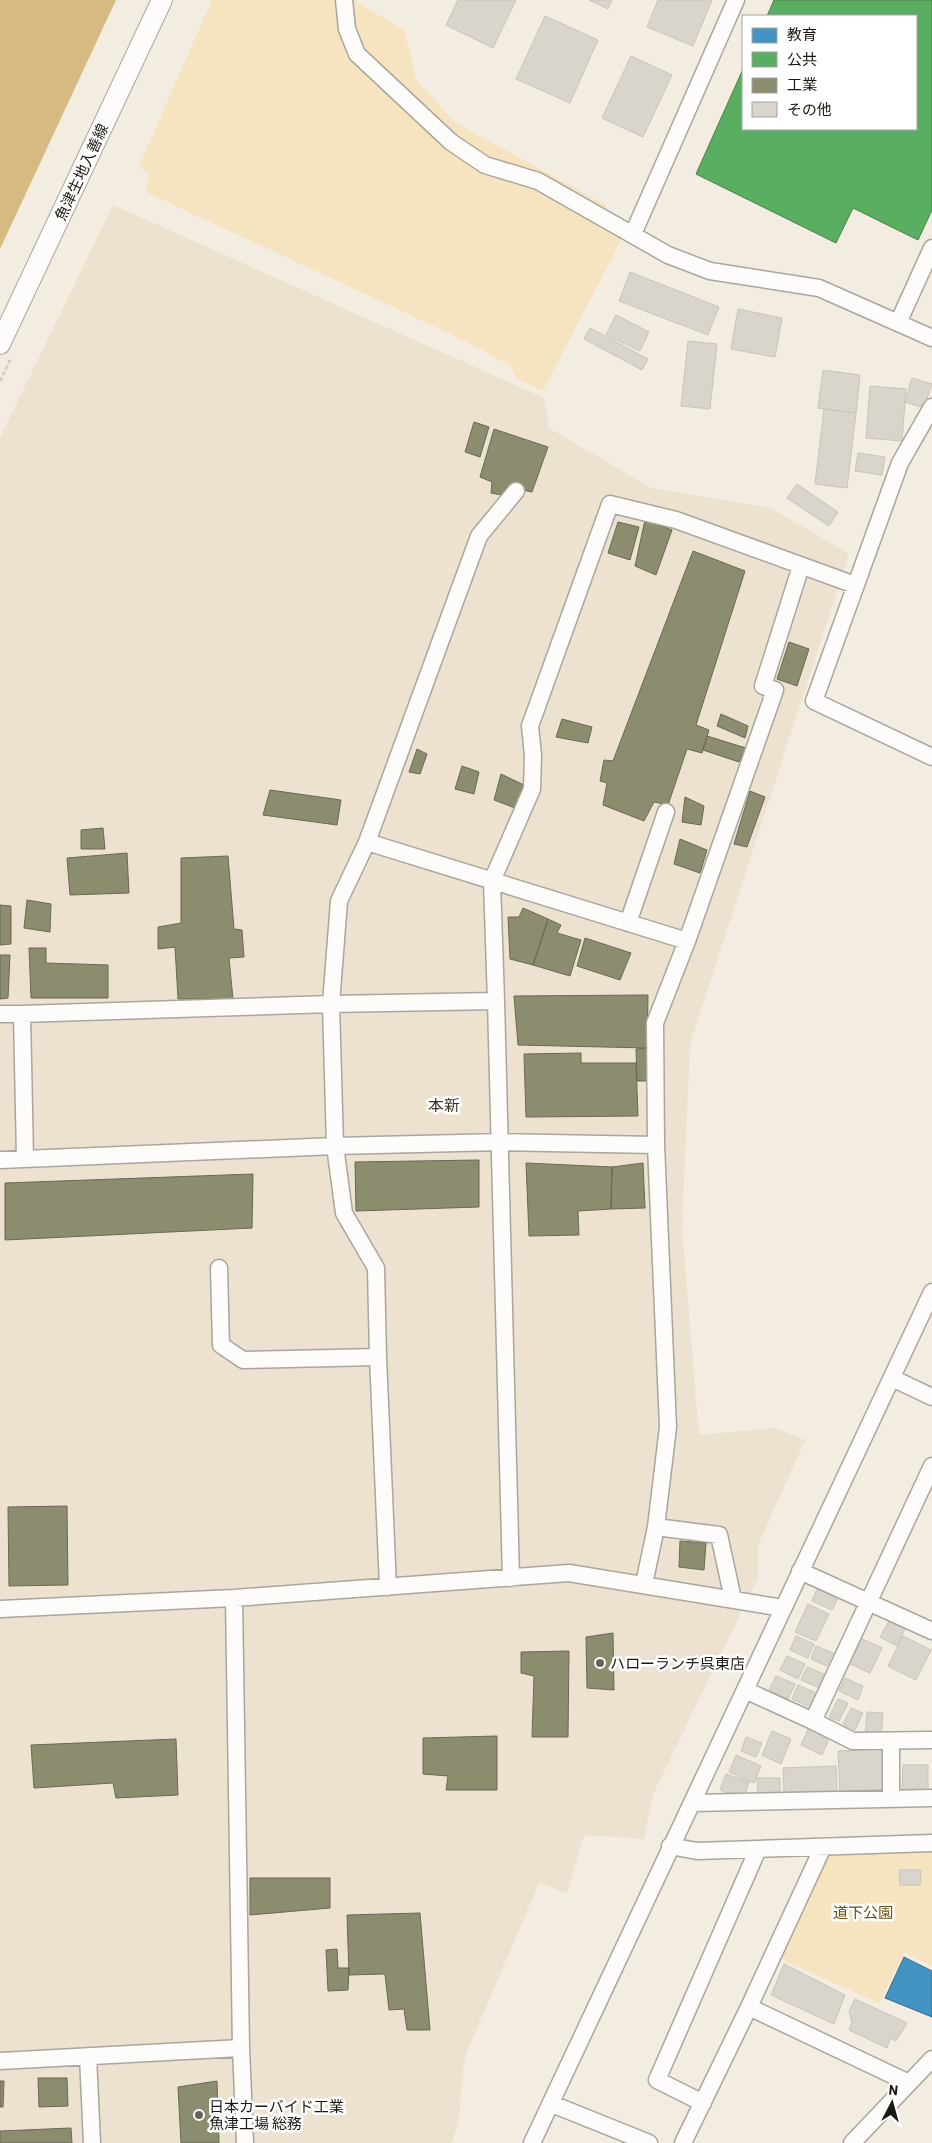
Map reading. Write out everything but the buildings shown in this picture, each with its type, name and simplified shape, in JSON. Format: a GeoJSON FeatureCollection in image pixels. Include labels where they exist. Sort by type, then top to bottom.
{"type":"FeatureCollection","features":[{"type":"Feature","properties":{"kind":"main road","name":"魚津生地入善線"},"geometry":{"type":"LineString","coordinates":[[0,344],[162,0]]}},
{"type":"Feature","properties":{"kind":"street"},"geometry":{"type":"LineString","coordinates":[[344,0],[347,30],[357,54],[452,142],[485,165],[538,181],[668,255],[710,271],[819,288],[932,338]]}},
{"type":"Feature","properties":{"kind":"street"},"geometry":{"type":"LineString","coordinates":[[633,234],[736,0]]}},
{"type":"Feature","properties":{"kind":"street"},"geometry":{"type":"LineString","coordinates":[[898,323],[932,248]]}},
{"type":"Feature","properties":{"kind":"street"},"geometry":{"type":"LineString","coordinates":[[932,407],[900,463],[854,585],[814,701],[932,758]]}},
{"type":"Feature","properties":{"kind":"street"},"geometry":{"type":"LineString","coordinates":[[388,1587],[376,1268],[344,1213],[335,1146],[330,1004],[339,901],[366,842],[479,536],[516,491]]}},
{"type":"Feature","properties":{"kind":"street"},"geometry":{"type":"LineString","coordinates":[[511,1578],[501,1142],[492,881],[532,788],[533,755],[530,726],[610,504],[676,520],[854,585]]}},
{"type":"Feature","properties":{"kind":"street"},"geometry":{"type":"LineString","coordinates":[[644,1584],[656,1527],[668,1427],[656,1145],[655,1023],[687,941],[775,690],[764,686],[801,566]]}},
{"type":"Feature","properties":{"kind":"street"},"geometry":{"type":"LineString","coordinates":[[628,923],[666,812]]}},
{"type":"Feature","properties":{"kind":"street"},"geometry":{"type":"LineString","coordinates":[[366,842],[687,941]]}},
{"type":"Feature","properties":{"kind":"street"},"geometry":{"type":"LineString","coordinates":[[0,1014],[496,1001]]}},
{"type":"Feature","properties":{"kind":"street"},"geometry":{"type":"LineString","coordinates":[[22,1014],[26,1158]]}},
{"type":"Feature","properties":{"kind":"street"},"geometry":{"type":"LineString","coordinates":[[0,1160],[335,1146],[501,1142],[656,1145]]}},
{"type":"Feature","properties":{"kind":"street"},"geometry":{"type":"LineString","coordinates":[[219,1268],[221,1345],[244,1360],[378,1357]]}},
{"type":"Feature","properties":{"kind":"street"},"geometry":{"type":"LineString","coordinates":[[532,2143],[552,2104],[782,1608],[931,1299]]}},
{"type":"Feature","properties":{"kind":"street"},"geometry":{"type":"LineString","coordinates":[[892,1378],[932,1397]]}},
{"type":"Feature","properties":{"kind":"street"},"geometry":{"type":"LineString","coordinates":[[814,1721],[932,1466]]}},
{"type":"Feature","properties":{"kind":"street"},"geometry":{"type":"LineString","coordinates":[[656,1527],[719,1535],[733,1600]]}},
{"type":"Feature","properties":{"kind":"street"},"geometry":{"type":"LineString","coordinates":[[800,1571],[932,1631]]}},
{"type":"Feature","properties":{"kind":"street"},"geometry":{"type":"LineString","coordinates":[[0,1609],[234,1598],[570,1573],[782,1608]]}},
{"type":"Feature","properties":{"kind":"street"},"geometry":{"type":"LineString","coordinates":[[234,1598],[241,2048],[245,2143]]}},
{"type":"Feature","properties":{"kind":"street"},"geometry":{"type":"LineString","coordinates":[[745,1690],[853,1741],[932,1740]]}},
{"type":"Feature","properties":{"kind":"street"},"geometry":{"type":"LineString","coordinates":[[891,1741],[891,1799]]}},
{"type":"Feature","properties":{"kind":"street"},"geometry":{"type":"LineString","coordinates":[[692,1803],[932,1798]]}},
{"type":"Feature","properties":{"kind":"street"},"geometry":{"type":"LineString","coordinates":[[670,1846],[697,1851],[932,1843]]}},
{"type":"Feature","properties":{"kind":"street"},"geometry":{"type":"LineString","coordinates":[[683,2143],[749,2007],[823,1847]]}},
{"type":"Feature","properties":{"kind":"street"},"geometry":{"type":"LineString","coordinates":[[703,2103],[656,2080],[758,1849]]}},
{"type":"Feature","properties":{"kind":"street"},"geometry":{"type":"LineString","coordinates":[[749,2007],[909,2083]]}},
{"type":"Feature","properties":{"kind":"street"},"geometry":{"type":"LineString","coordinates":[[0,2061],[241,2048]]}},
{"type":"Feature","properties":{"kind":"street"},"geometry":{"type":"LineString","coordinates":[[88,2056],[92,2143]]}},
{"type":"Feature","properties":{"kind":"street"},"geometry":{"type":"LineString","coordinates":[[852,2143],[932,2059]]}},
{"type":"Feature","properties":{"kind":"street"},"geometry":{"type":"LineString","coordinates":[[552,2104],[649,2143]]}},
{"type":"Feature","properties":{"kind":"shaded area"},"geometry":{"type":"Polygon","coordinates":[[[0,0],[116,0],[0,249],[0,0]]]}},
{"type":"Feature","properties":{"kind":"shaded area"},"geometry":{"type":"Polygon","coordinates":[[[113,205],[544,398],[549,428],[651,488],[771,508],[849,554],[690,1044],[682,1227],[699,1435],[775,1428],[805,1440],[758,1545],[758,1578],[653,1794],[644,1839],[584,1835],[567,1893],[539,1883],[465,2056],[458,2125],[451,2143],[0,2143],[0,438],[113,205]]]}},
{"type":"Feature","properties":{"kind":"green space"},"geometry":{"type":"Polygon","coordinates":[[[212,0],[354,0],[405,31],[416,80],[456,123],[604,204],[622,238],[543,391],[516,378],[509,364],[449,333],[146,192],[149,174],[139,166],[212,0]]]}},
{"type":"Feature","properties":{"kind":"green space","name":"道下公園"},"geometry":{"type":"Polygon","coordinates":[[[932,1852],[932,1966],[904,1953],[879,2003],[781,1959],[824,1855],[932,1852]]]}},
{"type":"Feature","properties":{"kind":"place","name":"ハローランチ呉東店"},"geometry":{"type":"Point","coordinates":[600,1663]}},
{"type":"Feature","properties":{"kind":"place","name":"日本カーバイド工業 魚津工場 総務"},"geometry":{"type":"Point","coordinates":[199,2115]}},
{"type":"Feature","properties":{"kind":"district","name":"本新"},"geometry":{"type":"Point","coordinates":[444,1104]}}]}
